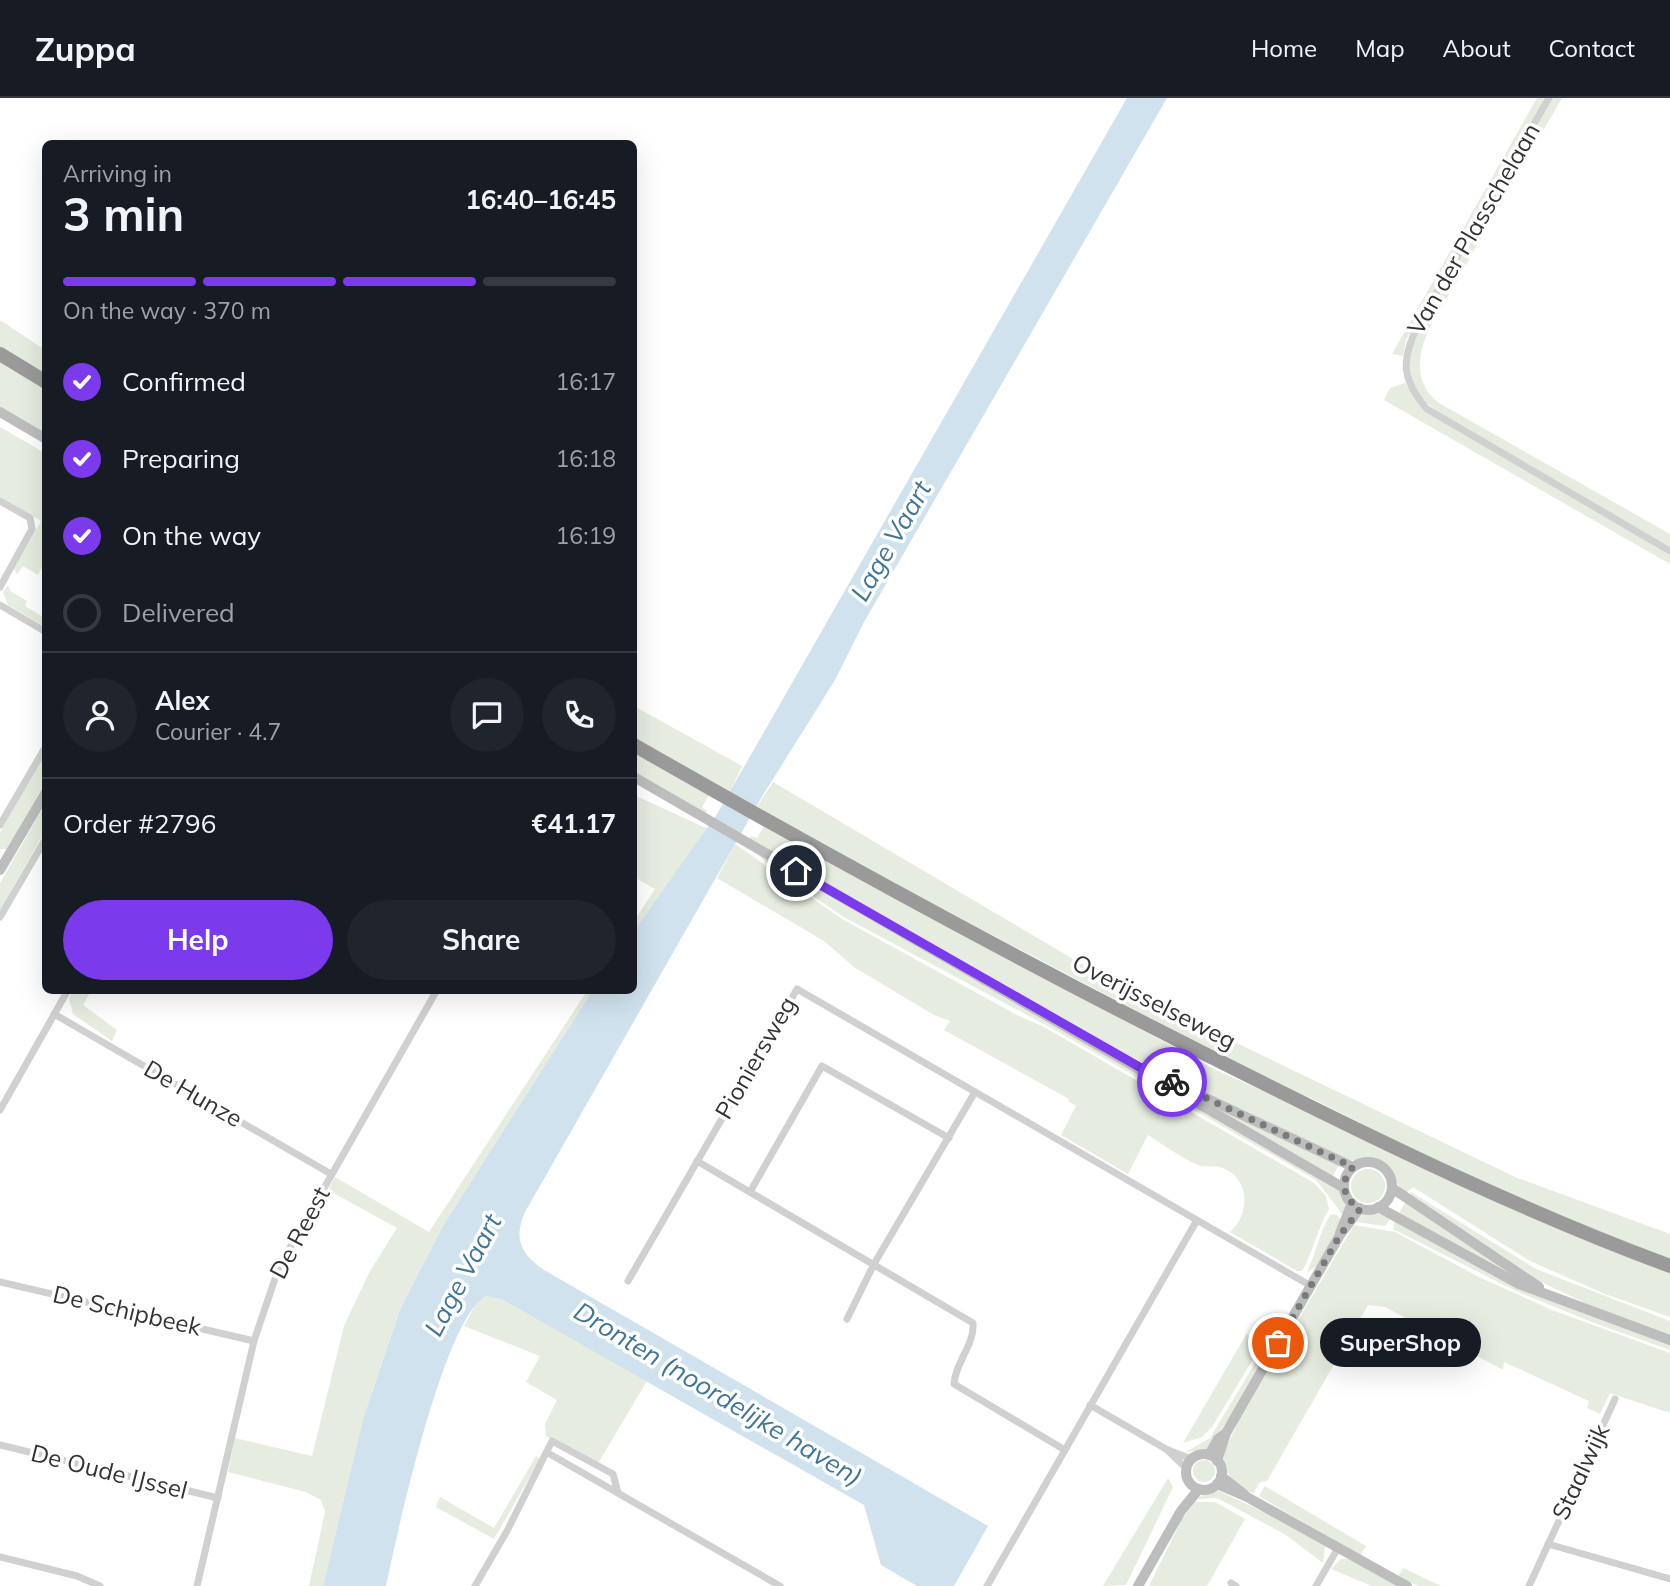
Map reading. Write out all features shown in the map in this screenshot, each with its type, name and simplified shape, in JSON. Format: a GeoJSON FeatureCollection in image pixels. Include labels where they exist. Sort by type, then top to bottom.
{"type":"FeatureCollection","features":[{"type":"Feature","properties":{"kind":"highway"},"geometry":{"type":"LineString","coordinates":[[0,354],[42,380]]}},
{"type":"Feature","properties":{"kind":"highway","name":"Overijsselseweg"},"geometry":{"type":"LineString","coordinates":[[637,747],[964,930],[1340,1121],[1513,1203],[1670,1266]]}},
{"type":"Feature","properties":{"kind":"main road"},"geometry":{"type":"LineString","coordinates":[[0,412],[42,437]]}},
{"type":"Feature","properties":{"kind":"main road"},"geometry":{"type":"LineString","coordinates":[[637,780],[1150,1073],[1344,1188],[1356,1206]]}},
{"type":"Feature","properties":{"kind":"main road"},"geometry":{"type":"LineString","coordinates":[[1,866],[42,799]]}},
{"type":"Feature","properties":{"kind":"main road"},"geometry":{"type":"LineString","coordinates":[[1150,1073],[1191,1089],[1353,1167]]}},
{"type":"Feature","properties":{"kind":"main road"},"geometry":{"type":"LineString","coordinates":[[1344,1188],[1346,1176],[1353,1167],[1363,1162],[1380,1165],[1388,1172],[1392,1188],[1385,1203],[1378,1208]]}},
{"type":"Feature","properties":{"kind":"main road"},"geometry":{"type":"LineString","coordinates":[[1392,1188],[1547,1293]]}},
{"type":"Feature","properties":{"kind":"main road"},"geometry":{"type":"LineString","coordinates":[[1356,1206],[1378,1208],[1485,1267],[1670,1340]]}},
{"type":"Feature","properties":{"kind":"main road"},"geometry":{"type":"LineString","coordinates":[[1356,1206],[1226,1433],[1218,1439],[1213,1458],[1219,1480],[1407,1586]]}},
{"type":"Feature","properties":{"kind":"main road"},"geometry":{"type":"LineString","coordinates":[[1138,1586],[1195,1487],[1189,1464],[1200,1455],[1213,1458]]}},
{"type":"Feature","properties":{"kind":"main road"},"geometry":{"type":"LineString","coordinates":[[1195,1487],[1211,1489],[1219,1480]]}},
{"type":"Feature","properties":{"kind":"street","name":"Van der Plasschelaan"},"geometry":{"type":"LineString","coordinates":[[1549,98],[1418,325],[1409,343],[1406,378],[1413,393],[1437,416],[1670,551]]}},
{"type":"Feature","properties":{"kind":"street"},"geometry":{"type":"LineString","coordinates":[[0,501],[30,518],[32,524],[0,587]]}},
{"type":"Feature","properties":{"kind":"street"},"geometry":{"type":"LineString","coordinates":[[0,606],[42,630]]}},
{"type":"Feature","properties":{"kind":"street"},"geometry":{"type":"LineString","coordinates":[[0,825],[42,753]]}},
{"type":"Feature","properties":{"kind":"street"},"geometry":{"type":"LineString","coordinates":[[0,917],[42,845]]}},
{"type":"Feature","properties":{"kind":"street","name":"Pioniersweg"},"geometry":{"type":"LineString","coordinates":[[628,1280],[797,989],[1311,1286]]}},
{"type":"Feature","properties":{"kind":"street"},"geometry":{"type":"LineString","coordinates":[[0,1110],[66,994]]}},
{"type":"Feature","properties":{"kind":"street","name":"De Reest"},"geometry":{"type":"LineString","coordinates":[[197,1586],[254,1340],[279,1267],[435,994]]}},
{"type":"Feature","properties":{"kind":"street","name":"De Hunze"},"geometry":{"type":"LineString","coordinates":[[54,1014],[331,1174]]}},
{"type":"Feature","properties":{"kind":"street"},"geometry":{"type":"LineString","coordinates":[[750,1192],[822,1066],[949,1138]]}},
{"type":"Feature","properties":{"kind":"street"},"geometry":{"type":"LineString","coordinates":[[847,1319],[874,1264],[975,1092]]}},
{"type":"Feature","properties":{"kind":"street"},"geometry":{"type":"LineString","coordinates":[[697,1161],[973,1323],[974,1332],[954,1374],[954,1384],[1065,1450]]}},
{"type":"Feature","properties":{"kind":"street"},"geometry":{"type":"LineString","coordinates":[[987,1586],[1197,1220]]}},
{"type":"Feature","properties":{"kind":"street","name":"De Schipbeek"},"geometry":{"type":"LineString","coordinates":[[0,1282],[254,1340]]}},
{"type":"Feature","properties":{"kind":"street","name":"Staalwijk"},"geometry":{"type":"LineString","coordinates":[[1529,1586],[1615,1399]]}},
{"type":"Feature","properties":{"kind":"street"},"geometry":{"type":"LineString","coordinates":[[1090,1405],[1189,1464]]}},
{"type":"Feature","properties":{"kind":"street"},"geometry":{"type":"LineString","coordinates":[[475,1586],[552,1441],[613,1474],[618,1493]]}},
{"type":"Feature","properties":{"kind":"street","name":"De Oude IJssel"},"geometry":{"type":"LineString","coordinates":[[0,1445],[218,1498]]}},
{"type":"Feature","properties":{"kind":"street"},"geometry":{"type":"LineString","coordinates":[[548,1453],[780,1586]]}},
{"type":"Feature","properties":{"kind":"street","name":"Staalwijk"},"geometry":{"type":"LineString","coordinates":[[1548,1545],[1670,1579]]}},
{"type":"Feature","properties":{"kind":"street"},"geometry":{"type":"LineString","coordinates":[[1316,1586],[1338,1548]]}},
{"type":"Feature","properties":{"kind":"street"},"geometry":{"type":"LineString","coordinates":[[0,1558],[78,1576],[100,1586]]}},
{"type":"Feature","properties":{"kind":"shaded area"},"geometry":{"type":"Polygon","coordinates":[[[1537,98],[1546,98],[1406,340],[1403,356],[1392,354],[1537,98]]]}},
{"type":"Feature","properties":{"kind":"shaded area"},"geometry":{"type":"Polygon","coordinates":[[[1553,98],[1562,98],[1429,329],[1420,359],[1422,378],[1425,387],[1439,403],[1670,534],[1670,547],[1447,418],[1420,395],[1411,378],[1412,343],[1553,98]]]}},
{"type":"Feature","properties":{"kind":"shaded area"},"geometry":{"type":"Polygon","coordinates":[[[0,320],[42,348],[42,374],[0,347],[0,320]]]}},
{"type":"Feature","properties":{"kind":"shaded area"},"geometry":{"type":"Polygon","coordinates":[[[0,360],[42,386],[42,431],[0,407],[0,360]]]}},
{"type":"Feature","properties":{"kind":"shaded area"},"geometry":{"type":"Polygon","coordinates":[[[1405,383],[1427,412],[1670,554],[1670,564],[1384,400],[1390,388],[1405,383]]]}},
{"type":"Feature","properties":{"kind":"shaded area"},"geometry":{"type":"Polygon","coordinates":[[[0,427],[42,451],[42,567],[38,575],[23,566],[17,574],[14,569],[41,521],[0,497],[0,427]]]}},
{"type":"Feature","properties":{"kind":"shaded area"},"geometry":{"type":"Polygon","coordinates":[[[8,585],[10,591],[27,601],[25,606],[42,616],[42,625],[8,605],[3,592],[8,585]]]}},
{"type":"Feature","properties":{"kind":"shaded area"},"geometry":{"type":"Polygon","coordinates":[[[637,708],[742,766],[729,794],[637,741],[637,708]]]}},
{"type":"Feature","properties":{"kind":"shaded area"},"geometry":{"type":"Polygon","coordinates":[[[637,753],[709,795],[702,807],[707,811],[706,814],[637,774],[637,753]]]}},
{"type":"Feature","properties":{"kind":"shaded area"},"geometry":{"type":"Polygon","coordinates":[[[42,757],[42,788],[7,849],[0,849],[0,832],[42,757]]]}},
{"type":"Feature","properties":{"kind":"shaded area"},"geometry":{"type":"Polygon","coordinates":[[[773,782],[1080,963],[1199,1025],[1515,1177],[1670,1234],[1670,1261],[1474,1180],[1311,1098],[1289,1091],[755,810],[773,782]]]}},
{"type":"Feature","properties":{"kind":"shaded area"},"geometry":{"type":"Polygon","coordinates":[[[637,796],[708,829],[637,927],[637,916],[655,889],[637,879],[637,796]]]}},
{"type":"Feature","properties":{"kind":"shaded area"},"geometry":{"type":"Polygon","coordinates":[[[42,809],[42,836],[0,910],[0,883],[42,809]]]}},
{"type":"Feature","properties":{"kind":"shaded area"},"geometry":{"type":"Polygon","coordinates":[[[764,826],[1216,1070],[1670,1272],[1670,1317],[1605,1294],[1530,1261],[1413,1187],[1405,1194],[1387,1168],[1378,1161],[1349,1160],[1128,1055],[749,839],[751,836],[757,838],[764,826]]]}},
{"type":"Feature","properties":{"kind":"shaded area"},"geometry":{"type":"Polygon","coordinates":[[[735,844],[842,919],[1017,1015],[1044,1027],[1314,1183],[1326,1196],[1329,1209],[1302,1271],[1297,1271],[1230,1232],[1241,1216],[1245,1198],[1239,1181],[1232,1173],[1220,1167],[1195,1164],[1148,1135],[1128,1174],[1061,1135],[1076,1106],[1068,1101],[1069,1099],[944,1030],[950,1021],[934,1015],[854,967],[824,941],[717,878],[735,844]]]}},
{"type":"Feature","properties":{"kind":"shaded area"},"geometry":{"type":"Polygon","coordinates":[[[756,853],[1341,1192],[1346,1205],[1343,1215],[1316,1180],[1057,1031],[844,917],[777,872],[756,853]]]}},
{"type":"Feature","properties":{"kind":"shaded area"},"geometry":{"type":"Polygon","coordinates":[[[71,994],[89,994],[83,1005],[117,1030],[112,1041],[73,1014],[69,998],[71,994]]]}},
{"type":"Feature","properties":{"kind":"shaded area"},"geometry":{"type":"Polygon","coordinates":[[[585,994],[590,994],[443,1226],[401,1307],[363,1419],[323,1586],[309,1586],[325,1512],[321,1500],[306,1492],[228,1472],[235,1438],[312,1456],[344,1326],[369,1273],[397,1228],[328,1190],[335,1177],[429,1232],[585,994]]]}},
{"type":"Feature","properties":{"kind":"shaded area"},"geometry":{"type":"Polygon","coordinates":[[[1187,1091],[1340,1163],[1332,1178],[1187,1091]]]}},
{"type":"Feature","properties":{"kind":"shaded area"},"geometry":{"type":"Polygon","coordinates":[[[1368,1169],[1380,1174],[1385,1186],[1380,1198],[1368,1203],[1356,1198],[1351,1186],[1356,1174],[1368,1169]]]}},
{"type":"Feature","properties":{"kind":"shaded area"},"geometry":{"type":"Polygon","coordinates":[[[1411,1192],[1536,1269],[1670,1321],[1670,1336],[1600,1310],[1537,1280],[1409,1196],[1411,1192]]]}},
{"type":"Feature","properties":{"kind":"shaded area"},"geometry":{"type":"Polygon","coordinates":[[[1406,1201],[1522,1282],[1398,1215],[1406,1201]]]}},
{"type":"Feature","properties":{"kind":"shaded area"},"geometry":{"type":"Polygon","coordinates":[[[1371,1212],[1391,1218],[1385,1226],[1356,1222],[1362,1215],[1371,1212]]]}},
{"type":"Feature","properties":{"kind":"shaded area"},"geometry":{"type":"Polygon","coordinates":[[[1335,1214],[1341,1219],[1328,1249],[1319,1263],[1307,1272],[1326,1222],[1330,1215],[1335,1214]]]}},
{"type":"Feature","properties":{"kind":"shaded area"},"geometry":{"type":"Polygon","coordinates":[[[1395,1220],[1551,1300],[1670,1345],[1670,1350],[1516,1291],[1393,1229],[1395,1220]]]}},
{"type":"Feature","properties":{"kind":"shaded area"},"geometry":{"type":"Polygon","coordinates":[[[1354,1225],[1395,1232],[1479,1277],[1552,1310],[1670,1353],[1670,1413],[1610,1393],[1600,1414],[1587,1408],[1589,1401],[1504,1362],[1503,1370],[1385,1307],[1368,1305],[1267,1481],[1260,1482],[1253,1494],[1226,1470],[1224,1455],[1227,1445],[1239,1420],[1354,1225]]]}},
{"type":"Feature","properties":{"kind":"shaded area"},"geometry":{"type":"Polygon","coordinates":[[[487,1296],[503,1300],[647,1381],[597,1465],[546,1436],[545,1424],[557,1400],[526,1382],[540,1356],[464,1326],[477,1302],[487,1296]]]}},
{"type":"Feature","properties":{"kind":"shaded area"},"geometry":{"type":"Polygon","coordinates":[[[1247,1333],[1257,1353],[1212,1427],[1202,1437],[1183,1443],[1247,1333]]]}},
{"type":"Feature","properties":{"kind":"shaded area"},"geometry":{"type":"Polygon","coordinates":[[[1260,1355],[1259,1366],[1231,1416],[1207,1449],[1186,1452],[1210,1438],[1260,1355]]]}},
{"type":"Feature","properties":{"kind":"shaded area"},"geometry":{"type":"Polygon","coordinates":[[[536,1456],[540,1459],[494,1539],[436,1507],[440,1497],[494,1528],[536,1456]]]}},
{"type":"Feature","properties":{"kind":"shaded area"},"geometry":{"type":"Polygon","coordinates":[[[1204,1460],[1212,1463],[1215,1471],[1212,1479],[1204,1482],[1196,1479],[1193,1471],[1196,1463],[1204,1460]]]}},
{"type":"Feature","properties":{"kind":"shaded area"},"geometry":{"type":"Polygon","coordinates":[[[1168,1478],[1173,1487],[1126,1585],[1103,1586],[1168,1478]]]}},
{"type":"Feature","properties":{"kind":"shaded area"},"geometry":{"type":"Polygon","coordinates":[[[1265,1486],[1366,1546],[1360,1556],[1259,1496],[1265,1486]]]}},
{"type":"Feature","properties":{"kind":"shaded area"},"geometry":{"type":"Polygon","coordinates":[[[1219,1491],[1272,1516],[1325,1546],[1323,1563],[1286,1535],[1223,1501],[1216,1498],[1197,1499],[1206,1493],[1219,1491]]]}},
{"type":"Feature","properties":{"kind":"shaded area"},"geometry":{"type":"Polygon","coordinates":[[[1195,1502],[1215,1502],[1245,1519],[1207,1586],[1149,1586],[1182,1519],[1195,1502]]]}},
{"type":"Feature","properties":{"kind":"shaded area"},"geometry":{"type":"Polygon","coordinates":[[[1341,1559],[1348,1559],[1399,1586],[1372,1586],[1331,1569],[1341,1559]]]}},
{"type":"Feature","properties":{"kind":"shaded area"},"geometry":{"type":"Polygon","coordinates":[[[1403,1568],[1441,1586],[1418,1586],[1398,1577],[1403,1568]]]}},
{"type":"Feature","properties":{"kind":"water"},"geometry":{"type":"Polygon","coordinates":[[[1127,98],[1167,98],[864,622],[835,680],[763,795],[521,1222],[521,1245],[530,1258],[544,1270],[988,1526],[954,1586],[917,1586],[881,1565],[864,1505],[503,1300],[487,1296],[471,1311],[455,1341],[439,1382],[411,1477],[386,1586],[323,1586],[363,1419],[401,1307],[443,1226],[590,994],[637,994],[637,927],[717,814],[1127,98]]]}},
{"type":"Feature","properties":{"kind":"way so far"},"geometry":{"type":"LineString","coordinates":[[1172,1082],[1353,1167],[1344,1182],[1345,1194],[1360,1209],[1352,1223],[1340,1235],[1278,1343]]}},
{"type":"Feature","properties":{"kind":"place","name":"SuperShop"},"geometry":{"type":"Point","coordinates":[1278,1343]}},
{"type":"Feature","properties":{"kind":"route"},"geometry":{"type":"LineString","coordinates":[[796,871],[1150,1073],[1172,1082]]}},
{"type":"Feature","properties":{"kind":"water label","name":"Lage Vaart"},"geometry":{"type":"Point","coordinates":[891,541]}},
{"type":"Feature","properties":{"kind":"water label","name":"Lage Vaart"},"geometry":{"type":"Point","coordinates":[463,1275]}},
{"type":"Feature","properties":{"kind":"water label","name":"Dronten (noordelijke haven)"},"geometry":{"type":"Point","coordinates":[718,1394]}}]}
